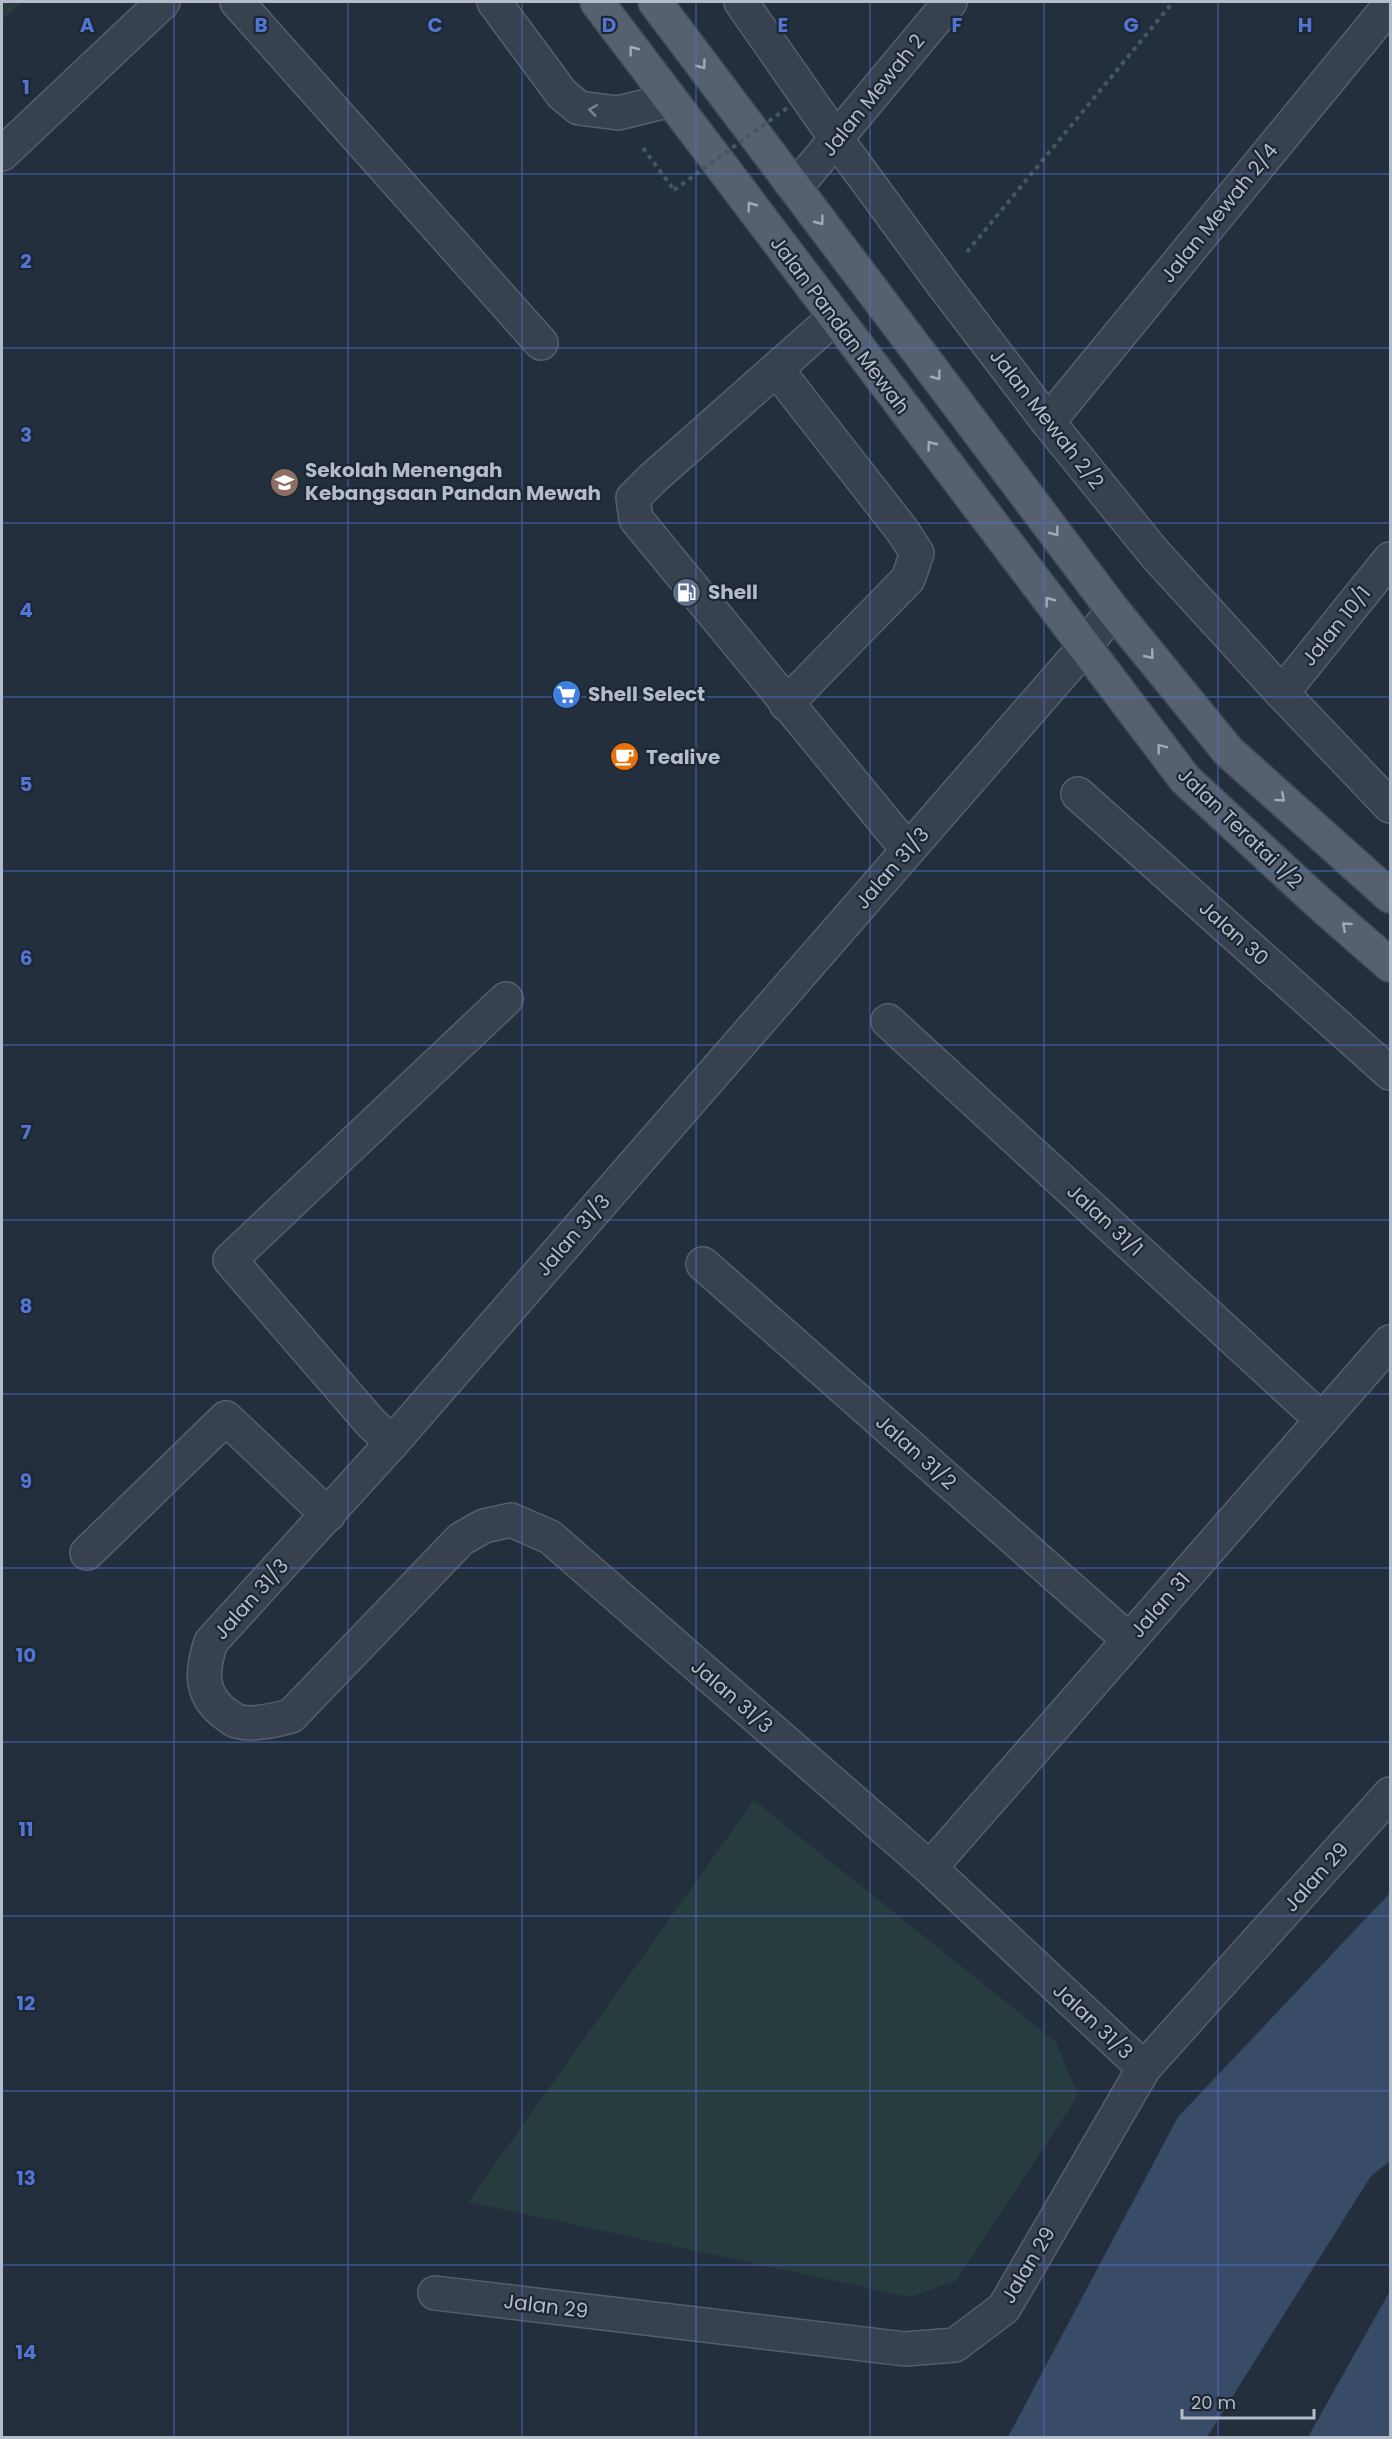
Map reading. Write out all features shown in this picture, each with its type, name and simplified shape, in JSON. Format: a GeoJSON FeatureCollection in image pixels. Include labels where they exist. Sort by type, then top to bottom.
{"type":"FeatureCollection","features":[{"type":"Feature","properties":{"kind":"main road","name":"Jalan Pandan Mewah"},"geometry":{"type":"LineString","coordinates":[[597,2],[1084,648]]}},
{"type":"Feature","properties":{"kind":"main road"},"geometry":{"type":"LineString","coordinates":[[655,2],[1113,610],[1228,751],[1390,896]]}},
{"type":"Feature","properties":{"kind":"main road","name":"Jalan Teratai 1/2"},"geometry":{"type":"LineString","coordinates":[[1084,648],[1185,779],[1390,965]]}},
{"type":"Feature","properties":{"kind":"street"},"geometry":{"type":"LineString","coordinates":[[2,153],[163,2]]}},
{"type":"Feature","properties":{"kind":"street"},"geometry":{"type":"LineString","coordinates":[[237,2],[540,343]]}},
{"type":"Feature","properties":{"kind":"street"},"geometry":{"type":"LineString","coordinates":[[494,2],[562,94],[579,108],[618,113],[671,100]]}},
{"type":"Feature","properties":{"kind":"street","name":"Jalan Mewah 2/2"},"geometry":{"type":"LineString","coordinates":[[741,2],[837,140],[1048,422],[1155,554],[1282,693],[1390,806]]}},
{"type":"Feature","properties":{"kind":"street","name":"Jalan Mewah 2"},"geometry":{"type":"LineString","coordinates":[[795,188],[950,2]]}},
{"type":"Feature","properties":{"kind":"street","name":"Jalan Mewah 2/4"},"geometry":{"type":"LineString","coordinates":[[1048,422],[1390,4]]}},
{"type":"Feature","properties":{"kind":"street"},"geometry":{"type":"LineString","coordinates":[[835,317],[633,498],[636,519],[908,850]]}},
{"type":"Feature","properties":{"kind":"street"},"geometry":{"type":"LineString","coordinates":[[777,370],[902,530],[917,553],[909,579],[786,704]]}},
{"type":"Feature","properties":{"kind":"street","name":"Jalan 10/1"},"geometry":{"type":"LineString","coordinates":[[1282,693],[1390,559]]}},
{"type":"Feature","properties":{"kind":"street","name":"Jalan 31/3"},"geometry":{"type":"LineString","coordinates":[[1113,610],[1084,648],[392,1443],[211,1642],[203,1666],[204,1685],[215,1705],[235,1721],[262,1722],[291,1716],[461,1539],[484,1526],[511,1520],[550,1537],[930,1868],[1144,2068]]}},
{"type":"Feature","properties":{"kind":"street","name":"Jalan 30"},"geometry":{"type":"LineString","coordinates":[[1078,794],[1390,1072]]}},
{"type":"Feature","properties":{"kind":"street"},"geometry":{"type":"LineString","coordinates":[[392,1443],[371,1424],[230,1260],[506,999]]}},
{"type":"Feature","properties":{"kind":"street","name":"Jalan 31/1"},"geometry":{"type":"LineString","coordinates":[[888,1021],[1322,1420]]}},
{"type":"Feature","properties":{"kind":"street","name":"Jalan 31/2"},"geometry":{"type":"LineString","coordinates":[[703,1264],[1129,1641]]}},
{"type":"Feature","properties":{"kind":"street","name":"Jalan 31"},"geometry":{"type":"LineString","coordinates":[[930,1868],[1390,1342]]}},
{"type":"Feature","properties":{"kind":"street"},"geometry":{"type":"LineString","coordinates":[[87,1553],[226,1418],[328,1515]]}},
{"type":"Feature","properties":{"kind":"street","name":"Jalan 29"},"geometry":{"type":"LineString","coordinates":[[435,2293],[905,2349],[955,2345],[1004,2308],[1144,2068],[1390,1794]]}},
{"type":"Feature","properties":{"kind":"path"},"geometry":{"type":"LineString","coordinates":[[942,283],[1173,2]]}},
{"type":"Feature","properties":{"kind":"path"},"geometry":{"type":"LineString","coordinates":[[618,113],[674,190],[787,108]]}},
{"type":"Feature","properties":{"kind":"green space"},"geometry":{"type":"Polygon","coordinates":[[[2,2],[22,2],[2,20],[2,2]]]}},
{"type":"Feature","properties":{"kind":"green space"},"geometry":{"type":"Polygon","coordinates":[[[754,1800],[1056,2042],[1078,2095],[956,2281],[910,2297],[468,2202],[754,1800]]]}},
{"type":"Feature","properties":{"kind":"water"},"geometry":{"type":"Polygon","coordinates":[[[1390,1893],[1390,2161],[1371,2176],[1207,2437],[1008,2437],[1178,2117],[1390,1893]]]}},
{"type":"Feature","properties":{"kind":"water"},"geometry":{"type":"Polygon","coordinates":[[[1390,2291],[1390,2437],[1308,2437],[1390,2291]]]}},
{"type":"Feature","properties":{"kind":"place","name":"Sekolah Menengah Kebangsaan Pandan Mewah"},"geometry":{"type":"Point","coordinates":[284,482]}},
{"type":"Feature","properties":{"kind":"place","name":"Shell"},"geometry":{"type":"Point","coordinates":[687,592]}},
{"type":"Feature","properties":{"kind":"place","name":"Shell Select"},"geometry":{"type":"Point","coordinates":[567,694]}},
{"type":"Feature","properties":{"kind":"place","name":"Tealive"},"geometry":{"type":"Point","coordinates":[625,757]}}]}
